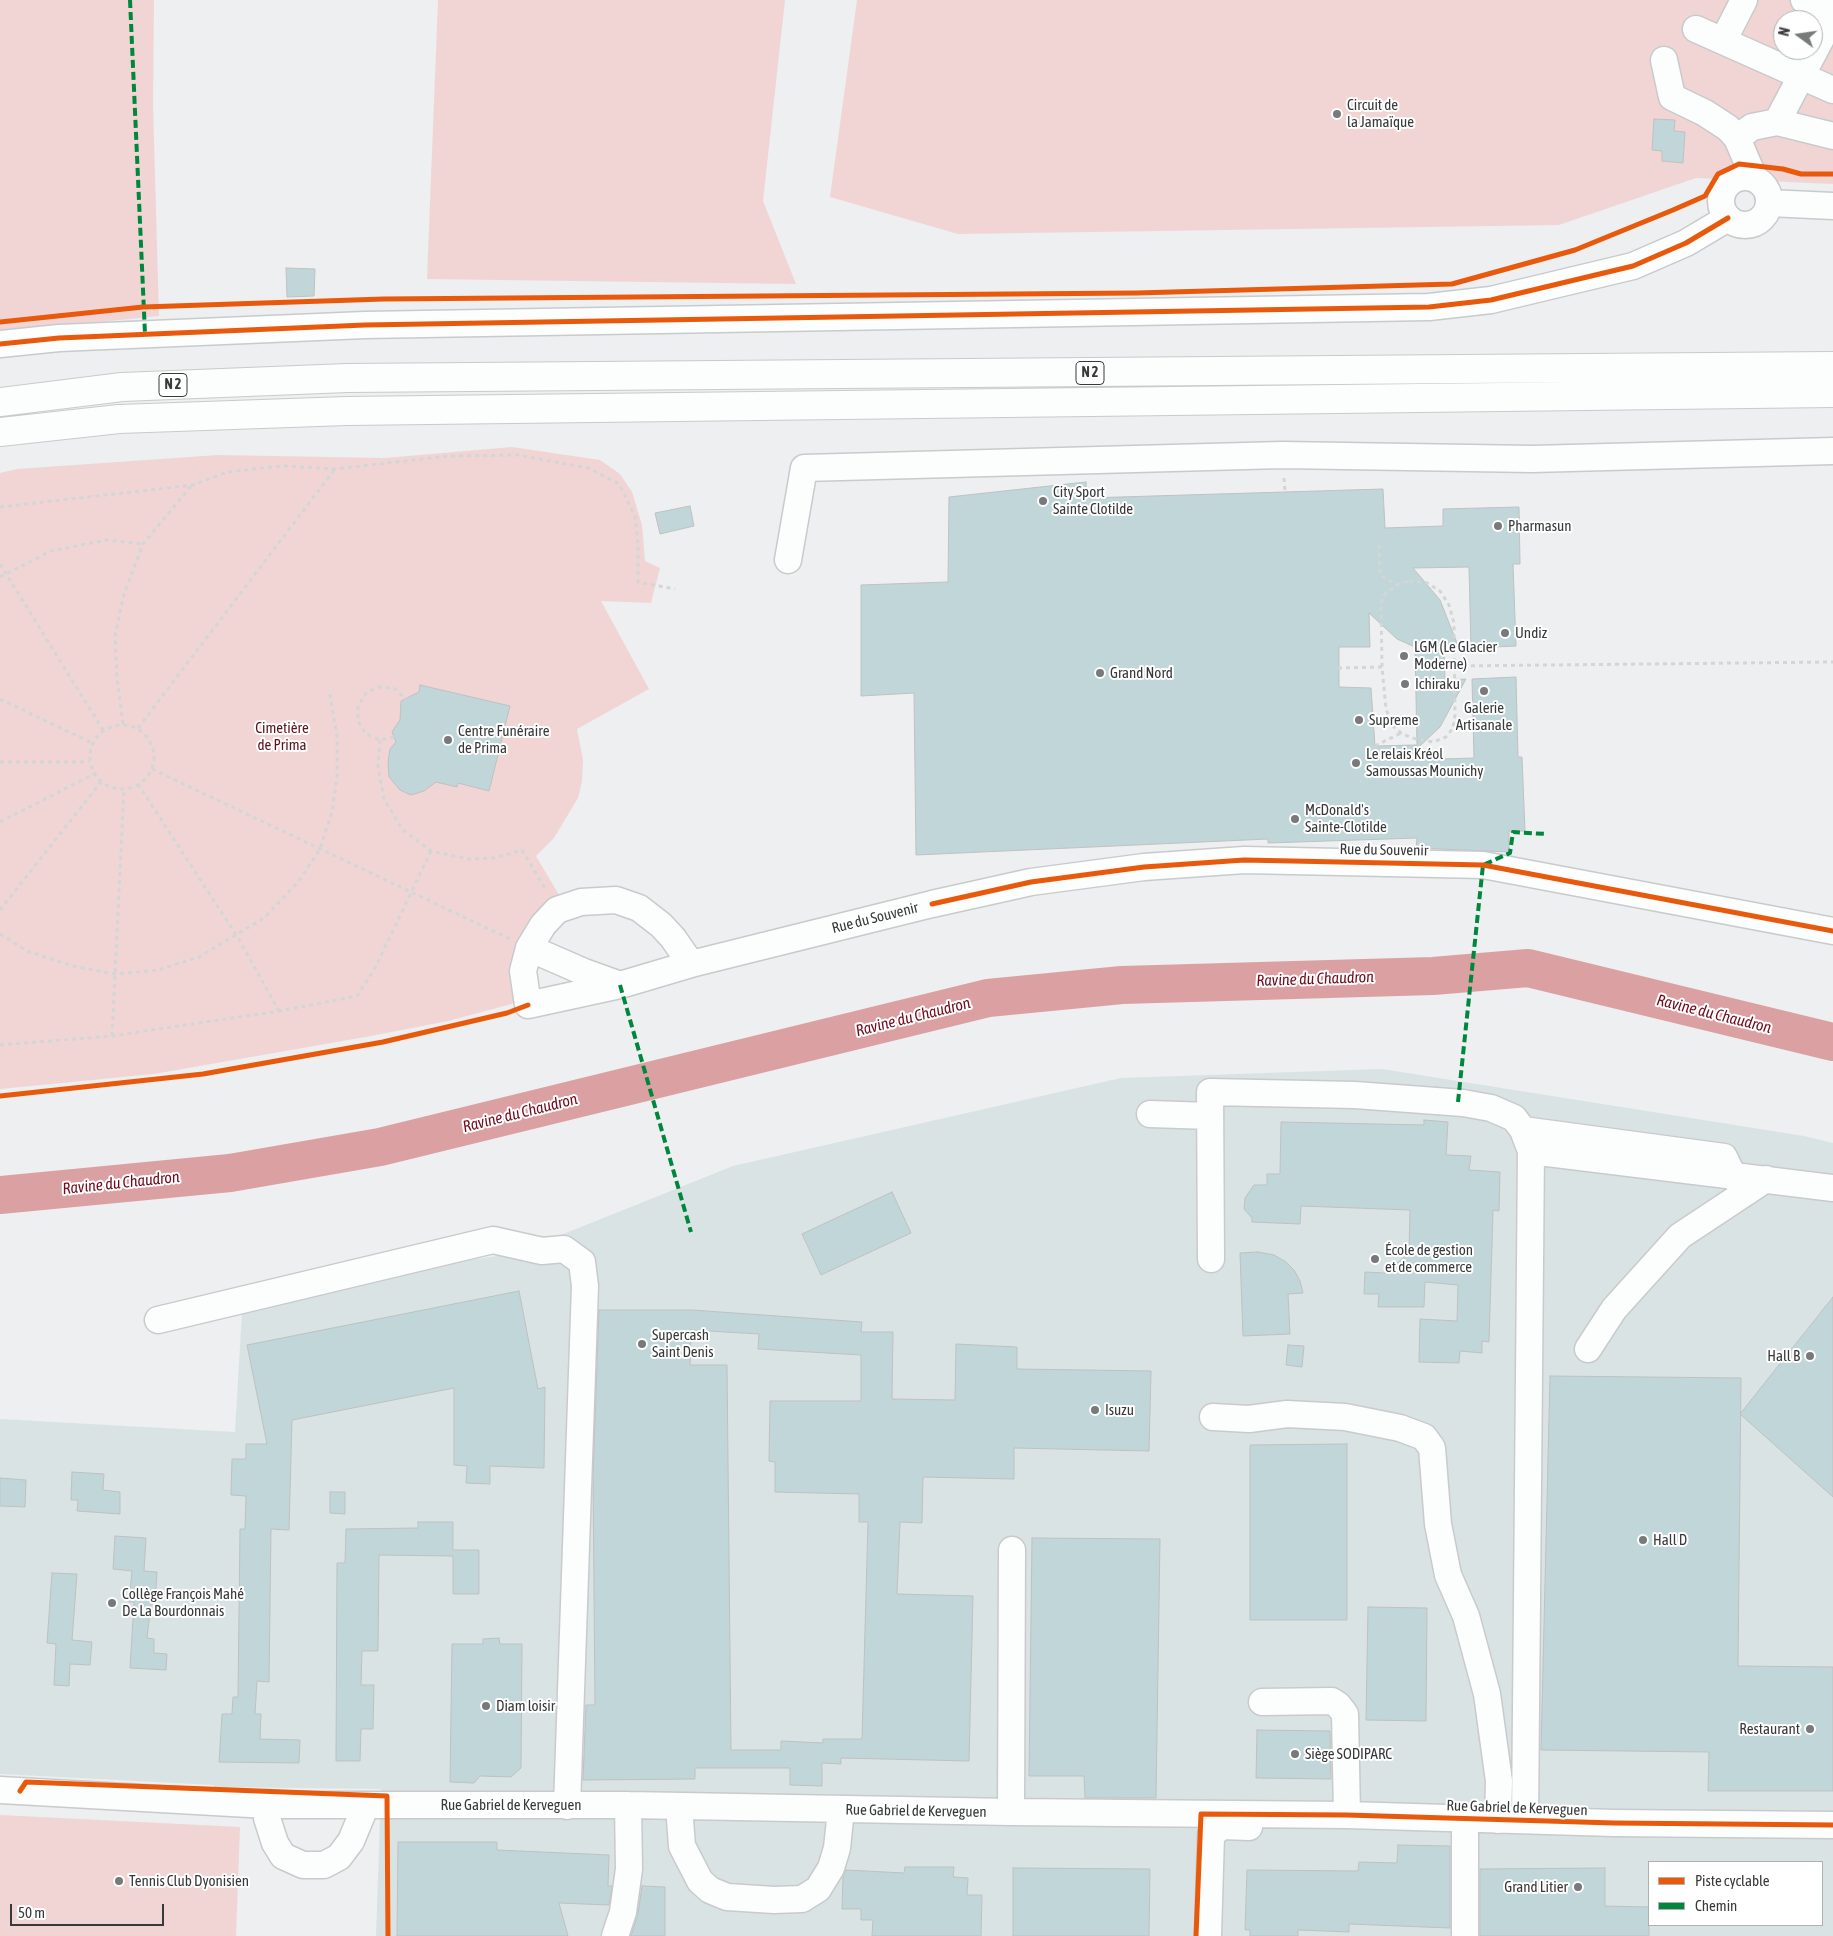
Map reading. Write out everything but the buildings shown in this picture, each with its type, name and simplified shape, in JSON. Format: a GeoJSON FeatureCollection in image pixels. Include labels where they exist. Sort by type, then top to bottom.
{"type":"FeatureCollection","features":[{"type":"Feature","properties":{"kind":"highway"},"geometry":{"type":"LineString","coordinates":[[1735,381],[1787,355],[1833,353]]}},
{"type":"Feature","properties":{"kind":"highway","name":"N 2"},"geometry":{"type":"LineString","coordinates":[[0,432],[119,419],[347,411],[1735,381],[1833,366]]}},
{"type":"Feature","properties":{"kind":"highway","name":"N 2"},"geometry":{"type":"LineString","coordinates":[[0,402],[122,387],[347,378],[1735,381],[1833,393]]}},
{"type":"Feature","properties":{"kind":"highway"},"geometry":{"type":"LineString","coordinates":[[1735,381],[1795,408],[1833,408]]}},
{"type":"Feature","properties":{"kind":"street"},"geometry":{"type":"LineString","coordinates":[[1711,36],[1731,0]]}},
{"type":"Feature","properties":{"kind":"street"},"geometry":{"type":"LineString","coordinates":[[1711,36],[1744,0]]}},
{"type":"Feature","properties":{"kind":"street"},"geometry":{"type":"LineString","coordinates":[[1777,122],[1833,15],[1804,0]]}},
{"type":"Feature","properties":{"kind":"street"},"geometry":{"type":"LineString","coordinates":[[1711,36],[1833,90]]}},
{"type":"Feature","properties":{"kind":"street"},"geometry":{"type":"LineString","coordinates":[[1664,60],[1672,97],[1705,113],[1728,128],[1737,138],[1754,178],[1765,188],[1769,203],[1767,210],[1757,222],[1742,225],[1728,218],[1721,203],[1725,188],[1738,178],[1754,178]]}},
{"type":"Feature","properties":{"kind":"street"},"geometry":{"type":"LineString","coordinates":[[1737,138],[1752,127],[1777,122],[1833,136]]}},
{"type":"Feature","properties":{"kind":"street"},"geometry":{"type":"LineString","coordinates":[[1769,203],[1833,206]]}},
{"type":"Feature","properties":{"kind":"street"},"geometry":{"type":"LineString","coordinates":[[0,344],[59,338],[365,325],[1429,308],[1491,300],[1633,266],[1686,243],[1728,218]]}},
{"type":"Feature","properties":{"kind":"street"},"geometry":{"type":"LineString","coordinates":[[788,560],[804,468],[1282,455],[1532,459],[1833,451]]}},
{"type":"Feature","properties":{"kind":"street","name":"Rue du Souvenir"},"geometry":{"type":"LineString","coordinates":[[529,948],[523,971],[528,1005],[620,985],[691,964],[932,904],[1031,882],[1144,867],[1244,860],[1483,864],[1833,931]]}},
{"type":"Feature","properties":{"kind":"street"},"geometry":{"type":"LineString","coordinates":[[620,985],[529,948],[543,925],[557,910],[581,902],[616,900],[639,908],[673,938],[691,964]]}},
{"type":"Feature","properties":{"kind":"street"},"geometry":{"type":"LineString","coordinates":[[1210,1258],[1210,1092],[1356,1095],[1464,1102],[1491,1108],[1514,1118],[1527,1140],[1525,1820]]}},
{"type":"Feature","properties":{"kind":"street"},"geometry":{"type":"LineString","coordinates":[[1150,1114],[1210,1116]]}},
{"type":"Feature","properties":{"kind":"street"},"geometry":{"type":"LineString","coordinates":[[1527,1140],[1734,1178],[1766,1179],[1833,1188]]}},
{"type":"Feature","properties":{"kind":"street"},"geometry":{"type":"LineString","coordinates":[[1588,1349],[1614,1309],[1680,1236],[1766,1179]]}},
{"type":"Feature","properties":{"kind":"street"},"geometry":{"type":"LineString","coordinates":[[158,1320],[494,1240],[542,1251],[564,1249],[582,1262],[585,1296],[567,1806]]}},
{"type":"Feature","properties":{"kind":"street"},"geometry":{"type":"LineString","coordinates":[[1212,1417],[1249,1419],[1286,1414],[1345,1417],[1400,1428],[1424,1437],[1432,1448],[1438,1524],[1448,1575],[1466,1616],[1487,1694],[1498,1781],[1498,1820]]}},
{"type":"Feature","properties":{"kind":"street"},"geometry":{"type":"LineString","coordinates":[[1011,1812],[1012,1550]]}},
{"type":"Feature","properties":{"kind":"street"},"geometry":{"type":"LineString","coordinates":[[1262,1702],[1332,1701],[1345,1714],[1347,1815]]}},
{"type":"Feature","properties":{"kind":"street","name":"Rue Gabriel de Kerveguen"},"geometry":{"type":"LineString","coordinates":[[0,1790],[267,1806],[567,1806],[628,1804],[841,1810],[1347,1815],[1466,1824],[1498,1820],[1525,1820],[1833,1825]]}},
{"type":"Feature","properties":{"kind":"street"},"geometry":{"type":"LineString","coordinates":[[615,1936],[623,1912],[629,1870],[628,1804]]}},
{"type":"Feature","properties":{"kind":"street"},"geometry":{"type":"LineString","coordinates":[[267,1806],[268,1818],[275,1843],[283,1856],[303,1865],[324,1865],[339,1857],[351,1840],[366,1805]]}},
{"type":"Feature","properties":{"kind":"street"},"geometry":{"type":"LineString","coordinates":[[679,1806],[682,1846],[700,1881],[710,1890],[727,1897],[774,1900],[802,1899],[818,1889],[833,1862],[837,1848],[841,1810]]}},
{"type":"Feature","properties":{"kind":"street"},"geometry":{"type":"LineString","coordinates":[[1196,1936],[1201,1814]]}},
{"type":"Feature","properties":{"kind":"street"},"geometry":{"type":"LineString","coordinates":[[1465,1936],[1466,1824]]}},
{"type":"Feature","properties":{"kind":"street"},"geometry":{"type":"LineString","coordinates":[[1208,1936],[1211,1835],[1222,1826],[1466,1824],[1833,1833]]}},
{"type":"Feature","properties":{"kind":"path"},"geometry":{"type":"LineString","coordinates":[[0,507],[193,485],[227,472],[282,466],[335,470],[449,456],[517,455],[589,468],[620,484],[635,516],[638,543],[638,582],[675,589]]}},
{"type":"Feature","properties":{"kind":"path"},"geometry":{"type":"LineString","coordinates":[[138,728],[335,470]]}},
{"type":"Feature","properties":{"kind":"path"},"geometry":{"type":"LineString","coordinates":[[124,724],[117,678],[116,636],[124,594],[143,544],[193,485]]}},
{"type":"Feature","properties":{"kind":"path"},"geometry":{"type":"LineString","coordinates":[[0,577],[5,572],[51,551],[107,540],[143,544]]}},
{"type":"Feature","properties":{"kind":"path"},"geometry":{"type":"LineString","coordinates":[[1379,545],[1380,575],[1396,585]]}},
{"type":"Feature","properties":{"kind":"path"},"geometry":{"type":"LineString","coordinates":[[0,564],[103,730]]}},
{"type":"Feature","properties":{"kind":"path"},"geometry":{"type":"LineString","coordinates":[[1409,581],[1427,583],[1440,591],[1450,605],[1454,623],[1455,666],[1453,728],[1446,737],[1433,742],[1412,738],[1401,733],[1393,726],[1386,709],[1382,667],[1381,603],[1385,594],[1396,585],[1409,581]]}},
{"type":"Feature","properties":{"kind":"path"},"geometry":{"type":"LineString","coordinates":[[1455,666],[1833,662]]}},
{"type":"Feature","properties":{"kind":"path"},"geometry":{"type":"LineString","coordinates":[[1338,668],[1382,667]]}},
{"type":"Feature","properties":{"kind":"path"},"geometry":{"type":"LineString","coordinates":[[394,737],[380,740],[366,734],[358,721],[358,706],[366,693],[379,687],[394,688],[406,698]]}},
{"type":"Feature","properties":{"kind":"path"},"geometry":{"type":"LineString","coordinates":[[0,934],[27,951],[72,966],[115,974],[158,970],[199,957],[237,936],[264,918],[298,882],[320,848],[332,812],[337,777],[337,735],[329,690]]}},
{"type":"Feature","properties":{"kind":"path"},"geometry":{"type":"LineString","coordinates":[[0,699],[92,742]]}},
{"type":"Feature","properties":{"kind":"path"},"geometry":{"type":"LineString","coordinates":[[124,724],[138,728],[147,736],[152,746],[154,757],[152,768],[146,778],[138,784],[124,789],[112,788],[94,774],[90,762],[92,742],[103,730],[113,725],[124,724]]}},
{"type":"Feature","properties":{"kind":"path"},"geometry":{"type":"LineString","coordinates":[[1375,746],[1401,733]]}},
{"type":"Feature","properties":{"kind":"path"},"geometry":{"type":"LineString","coordinates":[[380,740],[378,766],[384,799],[403,830],[431,851],[468,859],[495,858],[522,850],[557,910]]}},
{"type":"Feature","properties":{"kind":"path"},"geometry":{"type":"LineString","coordinates":[[0,762],[90,762]]}},
{"type":"Feature","properties":{"kind":"path"},"geometry":{"type":"LineString","coordinates":[[152,768],[529,948]]}},
{"type":"Feature","properties":{"kind":"path"},"geometry":{"type":"LineString","coordinates":[[0,822],[94,774]]}},
{"type":"Feature","properties":{"kind":"path"},"geometry":{"type":"LineString","coordinates":[[0,910],[102,782]]}},
{"type":"Feature","properties":{"kind":"path"},"geometry":{"type":"LineString","coordinates":[[138,784],[237,936],[279,1011]]}},
{"type":"Feature","properties":{"kind":"path"},"geometry":{"type":"LineString","coordinates":[[112,1036],[124,789]]}},
{"type":"Feature","properties":{"kind":"path"},"geometry":{"type":"LineString","coordinates":[[0,1045],[112,1036],[279,1011],[358,996],[374,970],[431,851]]}},
{"type":"Feature","properties":{"kind":"shaded area"},"geometry":{"type":"Polygon","coordinates":[[[1382,1069],[1804,1136],[1833,1143],[1833,1936],[376,1936],[381,1789],[214,1787],[214,1785],[0,1774],[0,1419],[235,1432],[243,1295],[516,1253],[733,1166],[1121,1078],[1382,1069]]]}},
{"type":"Feature","properties":{"kind":"green space"},"geometry":{"type":"Polygon","coordinates":[[[0,0],[154,0],[153,104],[159,316],[0,332],[0,0]]]}},
{"type":"Feature","properties":{"kind":"green space"},"geometry":{"type":"Polygon","coordinates":[[[438,0],[785,0],[763,201],[796,284],[427,279],[438,0]]]}},
{"type":"Feature","properties":{"kind":"green space","name":"Circuit de la Jamaïque"},"geometry":{"type":"Polygon","coordinates":[[[857,0],[1833,0],[1833,184],[1696,178],[1559,225],[958,234],[830,197],[857,0]]]}},
{"type":"Feature","properties":{"kind":"green space","name":"Cimetière de Prima"},"geometry":{"type":"Polygon","coordinates":[[[512,447],[600,460],[620,474],[632,492],[642,525],[645,561],[660,568],[651,603],[601,601],[649,689],[577,729],[583,760],[582,781],[578,798],[554,838],[536,856],[562,900],[519,1002],[448,1021],[154,1074],[0,1089],[0,473],[17,469],[218,455],[385,458],[512,447]]]}},
{"type":"Feature","properties":{"kind":"green space","name":"Tennis Club Dyonisien"},"geometry":{"type":"Polygon","coordinates":[[[0,1815],[240,1827],[236,1936],[0,1936],[0,1815]]]}},
{"type":"Feature","properties":{"kind":"waterway","name":"Ravine du Chaudron"},"geometry":{"type":"LineString","coordinates":[[0,1195],[230,1173],[380,1147],[988,998],[1122,985],[1433,976],[1528,968],[1833,1042]]}},
{"type":"Feature","properties":{"kind":"marked path"},"geometry":{"type":"LineString","coordinates":[[130,0],[145,334]]}},
{"type":"Feature","properties":{"kind":"marked path"},"geometry":{"type":"LineString","coordinates":[[1458,1102],[1483,865],[1510,853],[1513,832],[1546,834]]}},
{"type":"Feature","properties":{"kind":"marked path"},"geometry":{"type":"LineString","coordinates":[[620,985],[691,1232]]}},
{"type":"Feature","properties":{"kind":"cycle path"},"geometry":{"type":"LineString","coordinates":[[0,322],[143,307],[384,299],[1137,293],[1452,284],[1575,250],[1673,210],[1705,196],[1718,174],[1739,164],[1783,169],[1801,174],[1833,174]]}},
{"type":"Feature","properties":{"kind":"cycle path"},"geometry":{"type":"LineString","coordinates":[[0,344],[59,338],[365,325],[1429,307],[1491,300],[1633,266],[1686,243],[1728,218]]}},
{"type":"Feature","properties":{"kind":"cycle path"},"geometry":{"type":"LineString","coordinates":[[932,904],[1031,882],[1144,867],[1244,860],[1483,865],[1833,931]]}},
{"type":"Feature","properties":{"kind":"cycle path"},"geometry":{"type":"LineString","coordinates":[[0,1096],[203,1074],[383,1042],[507,1013],[528,1005]]}},
{"type":"Feature","properties":{"kind":"cycle path"},"geometry":{"type":"LineString","coordinates":[[20,1791],[26,1782],[387,1796],[388,1936]]}},
{"type":"Feature","properties":{"kind":"cycle path"},"geometry":{"type":"LineString","coordinates":[[1196,1936],[1201,1814],[1347,1815],[1614,1823],[1833,1825]]}},
{"type":"Feature","properties":{"kind":"place","name":"Circuit de la Jamaïque"},"geometry":{"type":"Point","coordinates":[1337,114]}},
{"type":"Feature","properties":{"kind":"place","name":"City Sport Sainte Clotilde"},"geometry":{"type":"Point","coordinates":[1043,501]}},
{"type":"Feature","properties":{"kind":"place","name":"Pharmasun"},"geometry":{"type":"Point","coordinates":[1498,526]}},
{"type":"Feature","properties":{"kind":"place","name":"Undiz"},"geometry":{"type":"Point","coordinates":[1505,633]}},
{"type":"Feature","properties":{"kind":"place","name":"LGM (Le Glacier Moderne)"},"geometry":{"type":"Point","coordinates":[1404,656]}},
{"type":"Feature","properties":{"kind":"place","name":"Grand Nord"},"geometry":{"type":"Point","coordinates":[1100,673]}},
{"type":"Feature","properties":{"kind":"place","name":"Ichiraku"},"geometry":{"type":"Point","coordinates":[1405,684]}},
{"type":"Feature","properties":{"kind":"place","name":"Galerie Artisanale"},"geometry":{"type":"Point","coordinates":[1484,691]}},
{"type":"Feature","properties":{"kind":"place","name":"Supreme"},"geometry":{"type":"Point","coordinates":[1359,720]}},
{"type":"Feature","properties":{"kind":"place","name":"Centre Funéraire de Prima"},"geometry":{"type":"Point","coordinates":[448,740]}},
{"type":"Feature","properties":{"kind":"place","name":"Le relais Kréol Samoussas Mounichy"},"geometry":{"type":"Point","coordinates":[1356,763]}},
{"type":"Feature","properties":{"kind":"place","name":"McDonald's Sainte-Clotilde"},"geometry":{"type":"Point","coordinates":[1295,819]}},
{"type":"Feature","properties":{"kind":"place","name":"École de gestion et de commerce"},"geometry":{"type":"Point","coordinates":[1375,1259]}},
{"type":"Feature","properties":{"kind":"place","name":"Supercash Saint Denis"},"geometry":{"type":"Point","coordinates":[642,1344]}},
{"type":"Feature","properties":{"kind":"place","name":"Hall B"},"geometry":{"type":"Point","coordinates":[1810,1356]}},
{"type":"Feature","properties":{"kind":"place","name":"Isuzu"},"geometry":{"type":"Point","coordinates":[1095,1410]}},
{"type":"Feature","properties":{"kind":"place","name":"Hall D"},"geometry":{"type":"Point","coordinates":[1643,1540]}},
{"type":"Feature","properties":{"kind":"place","name":"Collège François Mahé De La Bourdonnais"},"geometry":{"type":"Point","coordinates":[112,1603]}},
{"type":"Feature","properties":{"kind":"place","name":"Diam loisir"},"geometry":{"type":"Point","coordinates":[486,1706]}},
{"type":"Feature","properties":{"kind":"place","name":"Restaurant"},"geometry":{"type":"Point","coordinates":[1810,1729]}},
{"type":"Feature","properties":{"kind":"place","name":"Siège SODIPARC"},"geometry":{"type":"Point","coordinates":[1295,1754]}},
{"type":"Feature","properties":{"kind":"place","name":"Tennis Club Dyonisien"},"geometry":{"type":"Point","coordinates":[119,1881]}},
{"type":"Feature","properties":{"kind":"place","name":"Grand Litier"},"geometry":{"type":"Point","coordinates":[1578,1887]}}]}
